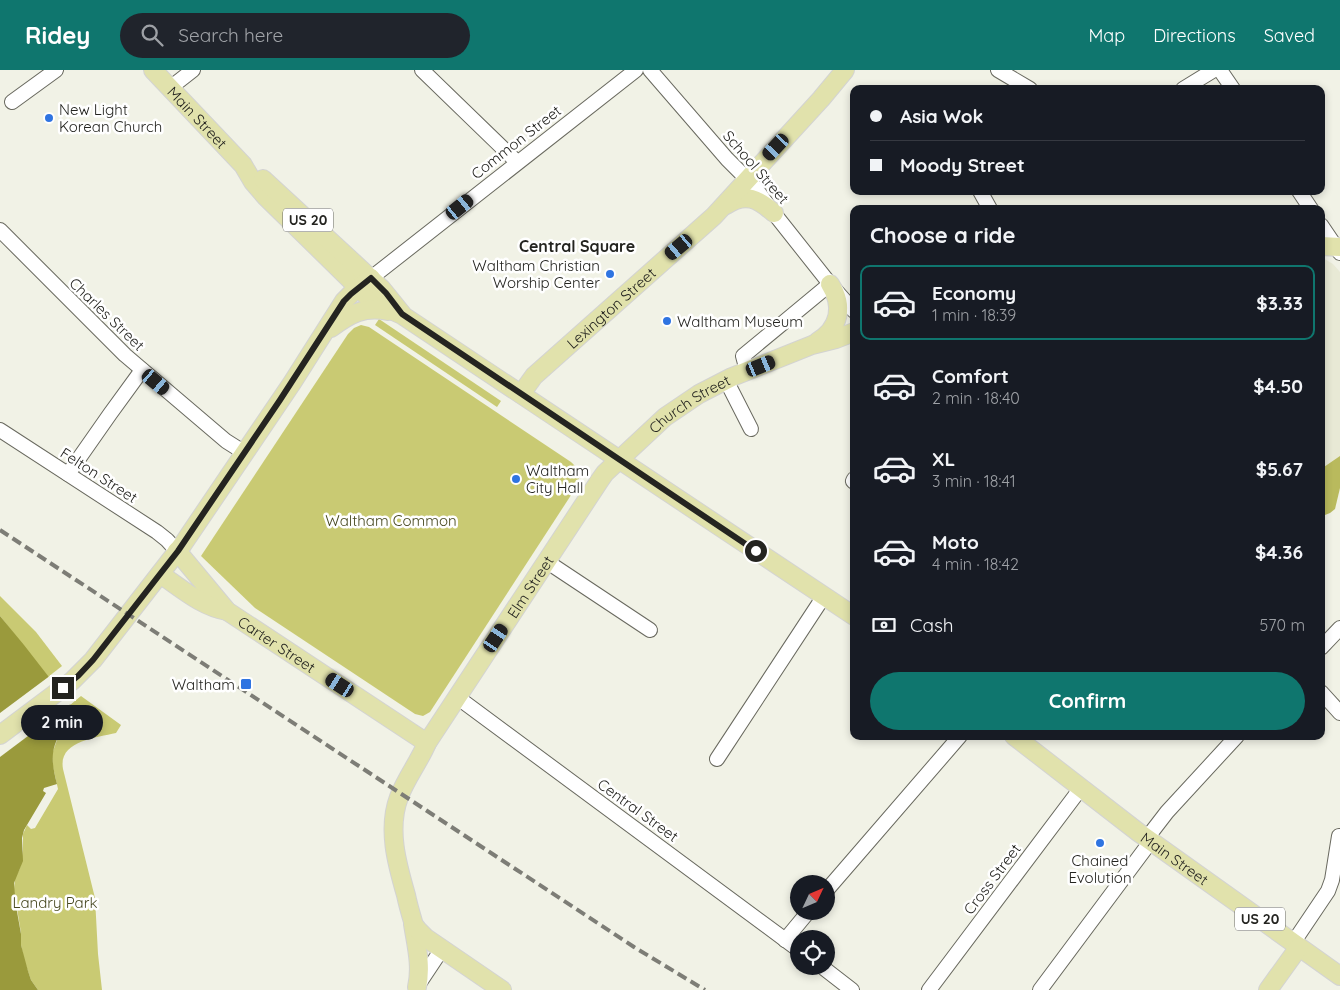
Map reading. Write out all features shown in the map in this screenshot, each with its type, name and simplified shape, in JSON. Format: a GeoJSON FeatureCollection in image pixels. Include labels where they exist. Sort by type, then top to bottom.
{"type":"FeatureCollection","features":[{"type":"Feature","properties":{"kind":"main road","name":"Main Street"},"geometry":{"type":"LineString","coordinates":[[152,70],[243,165],[253,182],[265,196],[364,283],[386,293],[402,314],[824,596],[850,611]]}},
{"type":"Feature","properties":{"kind":"main road","name":"Lexington Street"},"geometry":{"type":"LineString","coordinates":[[521,394],[534,376],[721,209],[845,70]]}},
{"type":"Feature","properties":{"kind":"main road"},"geometry":{"type":"LineString","coordinates":[[721,209],[737,199],[748,198],[760,202],[774,213]]}},
{"type":"Feature","properties":{"kind":"main road"},"geometry":{"type":"LineString","coordinates":[[0,735],[78,676],[90,663],[178,551],[245,453],[344,301],[364,283]]}},
{"type":"Feature","properties":{"kind":"main road"},"geometry":{"type":"LineString","coordinates":[[812,345],[829,332],[838,316],[838,301],[830,284]]}},
{"type":"Feature","properties":{"kind":"main road"},"geometry":{"type":"LineString","coordinates":[[323,334],[360,311],[380,310],[402,314]]}},
{"type":"Feature","properties":{"kind":"main road","name":"Church Street"},"geometry":{"type":"LineString","coordinates":[[619,460],[672,412],[699,394],[747,371],[812,345],[850,334]]}},
{"type":"Feature","properties":{"kind":"main road","name":"Elm Street"},"geometry":{"type":"LineString","coordinates":[[502,990],[420,933],[416,927],[399,872],[393,824],[395,808],[400,793],[418,763],[427,743],[600,480],[619,460]]}},
{"type":"Feature","properties":{"kind":"main road","name":"Carter Street"},"geometry":{"type":"LineString","coordinates":[[178,551],[228,611],[427,743]]}},
{"type":"Feature","properties":{"kind":"main road","name":"Carter Street"},"geometry":{"type":"LineString","coordinates":[[160,574],[207,605],[228,611]]}},
{"type":"Feature","properties":{"kind":"main road","name":"Main Street"},"geometry":{"type":"LineString","coordinates":[[1019,740],[1149,839],[1340,976]]}},
{"type":"Feature","properties":{"kind":"main road"},"geometry":{"type":"LineString","coordinates":[[412,918],[419,965],[419,978],[416,988]]}},
{"type":"Feature","properties":{"kind":"main road"},"geometry":{"type":"LineString","coordinates":[[1268,990],[1296,945]]}},
{"type":"Feature","properties":{"kind":"street"},"geometry":{"type":"LineString","coordinates":[[12,102],[56,70]]}},
{"type":"Feature","properties":{"kind":"street"},"geometry":{"type":"LineString","coordinates":[[170,88],[193,70]]}},
{"type":"Feature","properties":{"kind":"street","name":"Common Street"},"geometry":{"type":"LineString","coordinates":[[364,283],[636,70]]}},
{"type":"Feature","properties":{"kind":"street","name":"School Street"},"geometry":{"type":"LineString","coordinates":[[650,70],[727,160],[755,187],[830,284],[850,306]]}},
{"type":"Feature","properties":{"kind":"street"},"geometry":{"type":"LineString","coordinates":[[998,70],[1023,85]]}},
{"type":"Feature","properties":{"kind":"street"},"geometry":{"type":"LineString","coordinates":[[1190,85],[1214,70]]}},
{"type":"Feature","properties":{"kind":"street"},"geometry":{"type":"LineString","coordinates":[[1220,70],[1230,85]]}},
{"type":"Feature","properties":{"kind":"street"},"geometry":{"type":"LineString","coordinates":[[429,72],[517,162]]}},
{"type":"Feature","properties":{"kind":"street","name":"Charles Street"},"geometry":{"type":"LineString","coordinates":[[0,230],[107,338],[142,370],[226,440],[245,453]]}},
{"type":"Feature","properties":{"kind":"street"},"geometry":{"type":"LineString","coordinates":[[1325,232],[1334,249]]}},
{"type":"Feature","properties":{"kind":"street"},"geometry":{"type":"LineString","coordinates":[[747,371],[743,356],[830,284]]}},
{"type":"Feature","properties":{"kind":"street"},"geometry":{"type":"LineString","coordinates":[[68,474],[142,370]]}},
{"type":"Feature","properties":{"kind":"street"},"geometry":{"type":"LineString","coordinates":[[726,380],[752,429]]}},
{"type":"Feature","properties":{"kind":"street","name":"Felton Street"},"geometry":{"type":"LineString","coordinates":[[0,430],[157,532],[178,551]]}},
{"type":"Feature","properties":{"kind":"street"},"geometry":{"type":"LineString","coordinates":[[546,561],[650,630]]}},
{"type":"Feature","properties":{"kind":"street"},"geometry":{"type":"LineString","coordinates":[[718,759],[824,596]]}},
{"type":"Feature","properties":{"kind":"street"},"geometry":{"type":"LineString","coordinates":[[1325,644],[1340,628]]}},
{"type":"Feature","properties":{"kind":"street"},"geometry":{"type":"LineString","coordinates":[[1325,696],[1340,713]]}},
{"type":"Feature","properties":{"kind":"street","name":"Central Street"},"geometry":{"type":"LineString","coordinates":[[457,697],[790,944]]}},
{"type":"Feature","properties":{"kind":"street"},"geometry":{"type":"LineString","coordinates":[[835,881],[957,740]]}},
{"type":"Feature","properties":{"kind":"street"},"geometry":{"type":"LineString","coordinates":[[1040,990],[1167,812],[1233,740]]}},
{"type":"Feature","properties":{"kind":"street","name":"Cross Street"},"geometry":{"type":"LineString","coordinates":[[929,990],[1081,788]]}},
{"type":"Feature","properties":{"kind":"street"},"geometry":{"type":"LineString","coordinates":[[1296,945],[1328,891],[1332,880],[1339,836]]}},
{"type":"Feature","properties":{"kind":"street"},"geometry":{"type":"LineString","coordinates":[[785,940],[802,920]]}},
{"type":"Feature","properties":{"kind":"street"},"geometry":{"type":"LineString","coordinates":[[416,988],[442,949]]}},
{"type":"Feature","properties":{"kind":"street"},"geometry":{"type":"LineString","coordinates":[[833,975],[852,990]]}},
{"type":"Feature","properties":{"kind":"shaded area"},"geometry":{"type":"Polygon","coordinates":[[[1325,259],[1333,264],[1340,272],[1340,463],[1325,473],[1325,259]]]}},
{"type":"Feature","properties":{"kind":"shaded area"},"geometry":{"type":"Polygon","coordinates":[[[1340,456],[1340,488],[1335,509],[1325,515],[1325,466],[1340,456]]]}},
{"type":"Feature","properties":{"kind":"shaded area"},"geometry":{"type":"Polygon","coordinates":[[[0,616],[73,708],[80,712],[75,728],[63,728],[56,742],[53,762],[57,784],[44,788],[43,791],[46,793],[24,830],[22,838],[23,861],[14,883],[21,945],[31,980],[38,990],[0,990],[0,616]]]}},
{"type":"Feature","properties":{"kind":"green space"},"geometry":{"type":"Polygon","coordinates":[[[379,319],[501,401],[497,407],[375,325],[379,319]]]}},
{"type":"Feature","properties":{"kind":"green space","name":"Waltham Common"},"geometry":{"type":"Polygon","coordinates":[[[361,325],[369,327],[571,462],[579,475],[575,489],[430,712],[423,716],[415,714],[255,608],[201,556],[348,334],[354,328],[361,325]]]}},
{"type":"Feature","properties":{"kind":"green space"},"geometry":{"type":"Polygon","coordinates":[[[0,596],[36,632],[62,666],[48,677],[0,616],[0,596]]]}},
{"type":"Feature","properties":{"kind":"green space","name":"Landry Park"},"geometry":{"type":"Polygon","coordinates":[[[81,696],[121,725],[116,733],[80,742],[66,752],[63,760],[63,769],[95,898],[102,990],[38,990],[31,980],[24,960],[14,890],[15,878],[20,868],[23,834],[27,825],[31,829],[35,828],[58,789],[52,754],[61,729],[65,727],[75,728],[80,712],[70,705],[81,696]]]}},
{"type":"Feature","properties":{"kind":"pier"},"geometry":{"type":"Polygon","coordinates":[[[51,675],[72,703],[0,757],[0,713],[51,675]]]}},
{"type":"Feature","properties":{"kind":"railway"},"geometry":{"type":"LineString","coordinates":[[0,530],[634,947],[705,990]]}},
{"type":"Feature","properties":{"kind":"place","name":"New Light Korean Church"},"geometry":{"type":"Point","coordinates":[49,118]}},
{"type":"Feature","properties":{"kind":"place","name":"Waltham Christian Worship Center"},"geometry":{"type":"Point","coordinates":[610,274]}},
{"type":"Feature","properties":{"kind":"place","name":"Waltham Museum"},"geometry":{"type":"Point","coordinates":[667,321]}},
{"type":"Feature","properties":{"kind":"place","name":"Waltham City Hall"},"geometry":{"type":"Point","coordinates":[516,479]}},
{"type":"Feature","properties":{"kind":"place","name":"Waltham"},"geometry":{"type":"Point","coordinates":[246,684]}},
{"type":"Feature","properties":{"kind":"place","name":"Chained Evolution"},"geometry":{"type":"Point","coordinates":[1100,843]}},
{"type":"Feature","properties":{"kind":"district","name":"Central Square"},"geometry":{"type":"Point","coordinates":[577,246]}},
{"type":"Feature","properties":{"kind":"route"},"geometry":{"type":"LineString","coordinates":[[63,688],[93,660],[178,551],[302,368],[344,301],[371,278],[386,293],[402,314],[756,551]]}}]}
